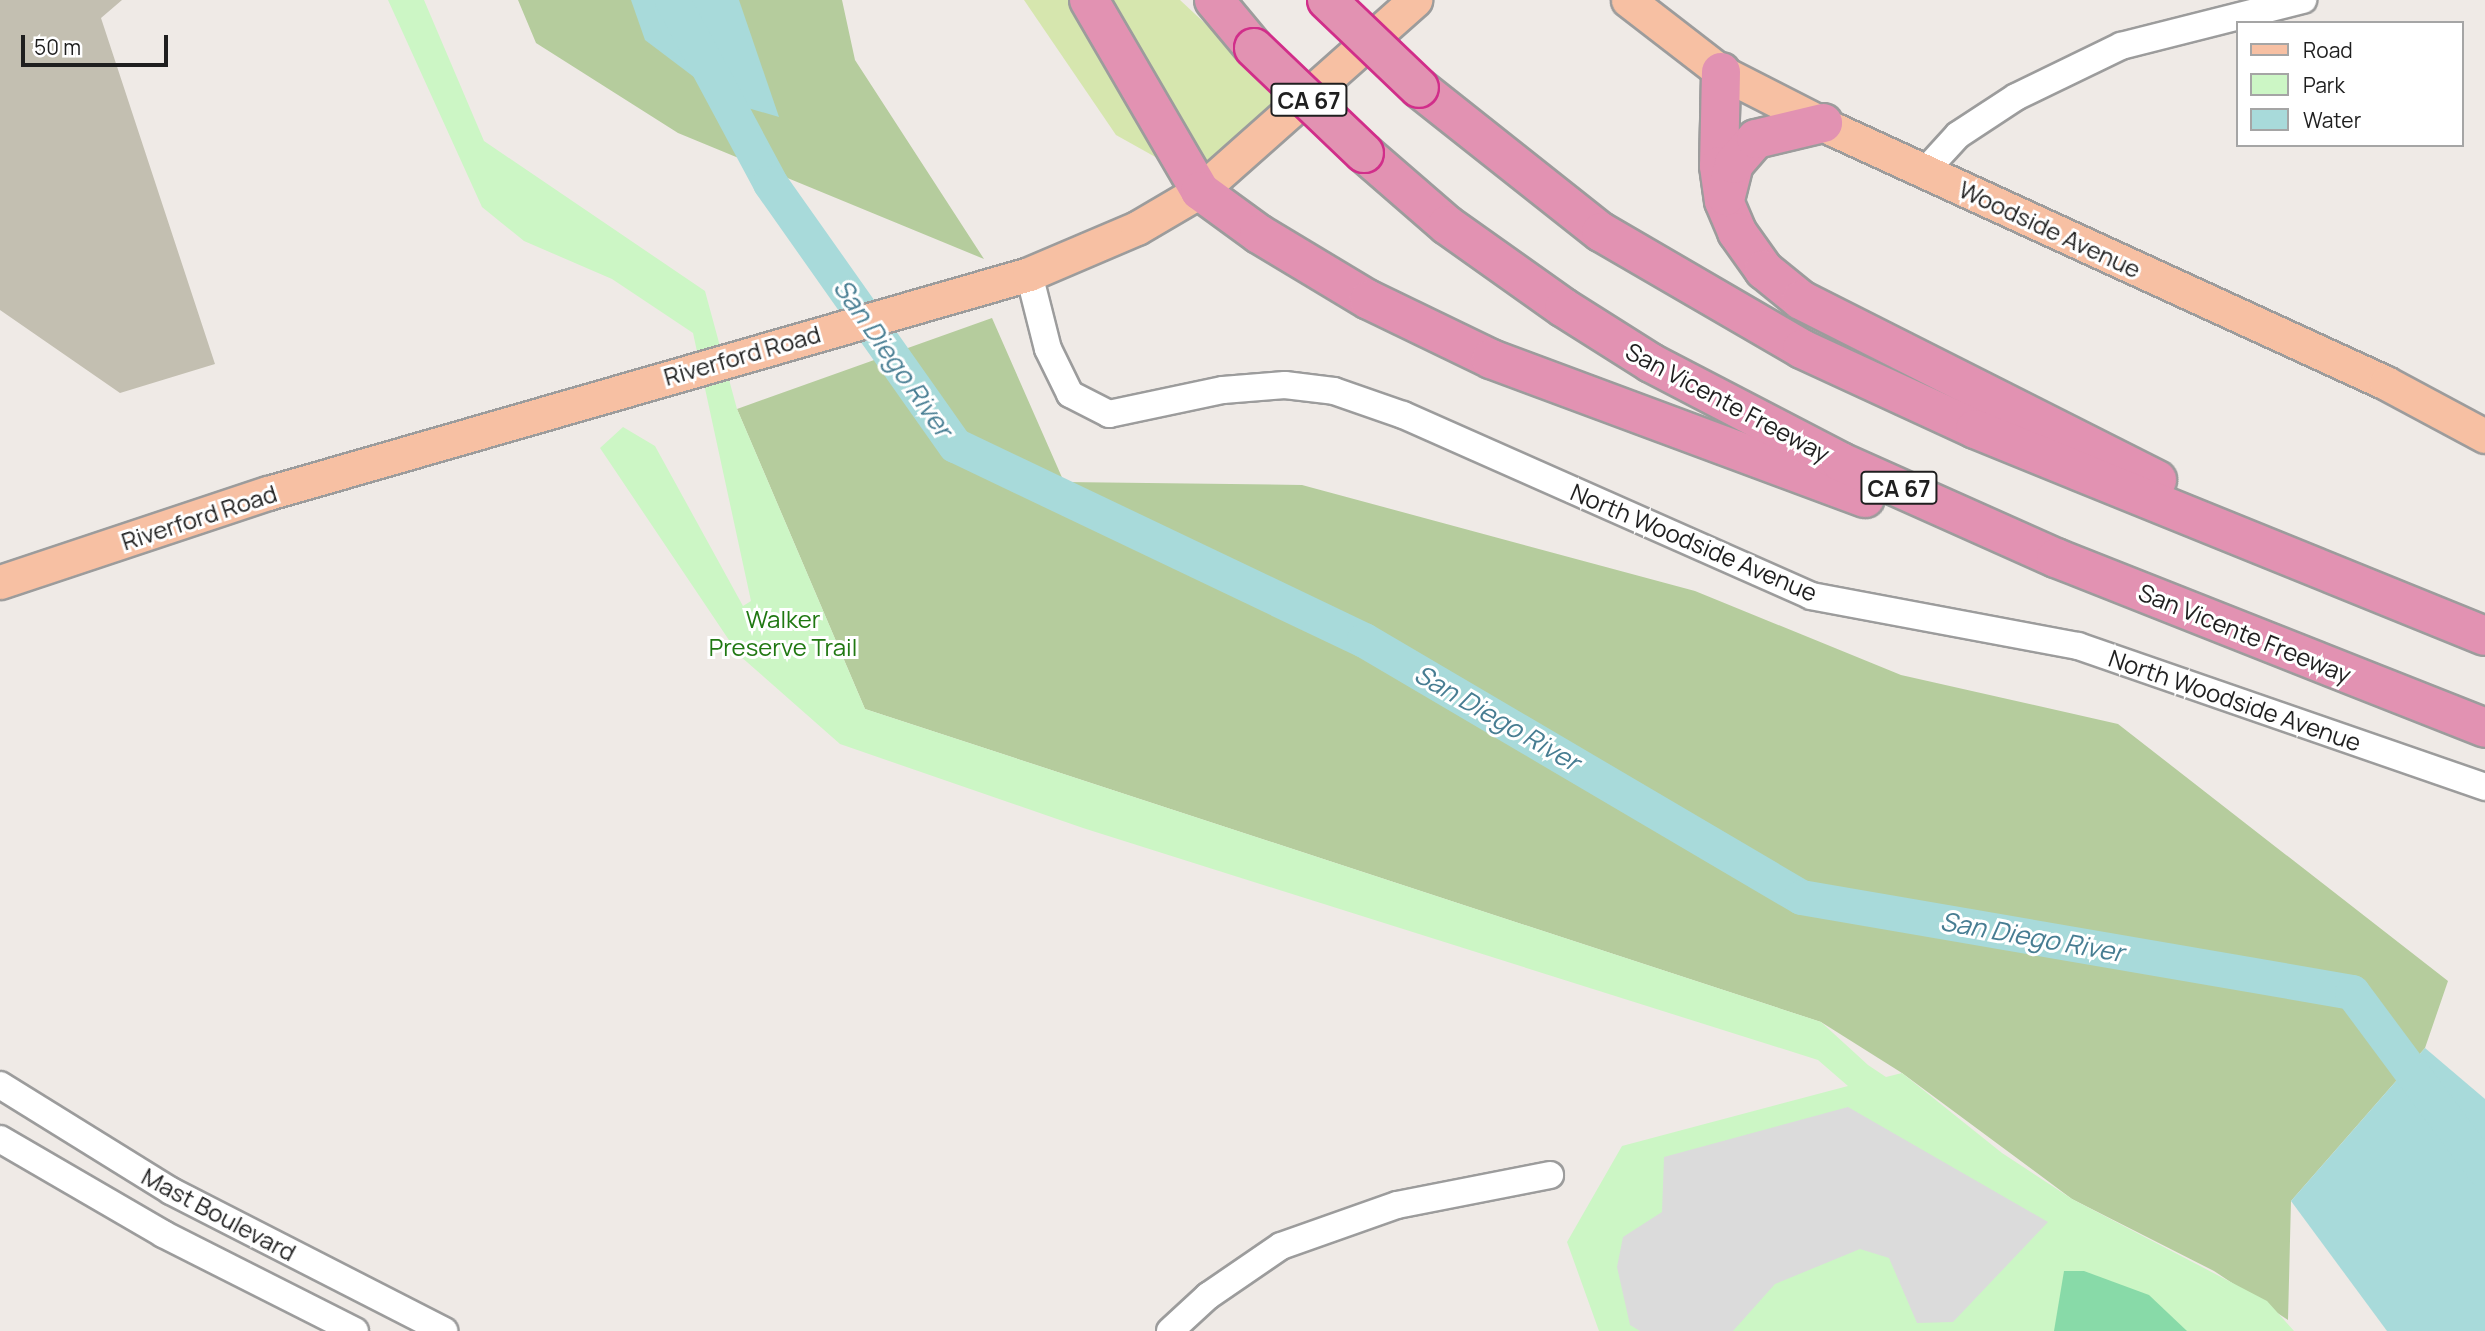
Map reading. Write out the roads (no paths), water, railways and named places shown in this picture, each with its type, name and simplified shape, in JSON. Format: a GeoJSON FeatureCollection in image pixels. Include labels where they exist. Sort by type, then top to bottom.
{"type":"FeatureCollection","features":[{"type":"Feature","properties":{"kind":"highway"},"geometry":{"type":"LineString","coordinates":[[1089,0],[1200,191],[1259,234],[1369,300],[1491,359],[1877,502],[2056,558]]}},
{"type":"Feature","properties":{"kind":"highway","name":"San Vicente Freeway"},"geometry":{"type":"LineString","coordinates":[[1214,0],[1254,48],[1364,153],[1447,225],[1651,363],[1841,462],[2056,558],[2485,728]]}},
{"type":"Feature","properties":{"kind":"highway"},"geometry":{"type":"LineString","coordinates":[[1327,0],[1419,88],[1601,232],[1802,349],[1975,429],[2485,636]]}},
{"type":"Feature","properties":{"kind":"highway"},"geometry":{"type":"LineString","coordinates":[[1721,72],[1719,166],[1724,201],[1737,232],[1764,270],[1801,300],[2081,438],[2312,566]]}},
{"type":"Feature","properties":{"kind":"highway"},"geometry":{"type":"LineString","coordinates":[[1724,201],[1734,164],[1756,139],[1823,123]]}},
{"type":"Feature","properties":{"kind":"main road","name":"Riverford Road"},"geometry":{"type":"LineString","coordinates":[[0,582],[268,493],[1029,274],[1137,228],[1200,191],[1415,0]]}},
{"type":"Feature","properties":{"kind":"main road","name":"Woodside Avenue"},"geometry":{"type":"LineString","coordinates":[[1628,0],[1721,72],[1925,171],[2386,383],[2485,436]]}},
{"type":"Feature","properties":{"kind":"street"},"geometry":{"type":"LineString","coordinates":[[1925,171],[1958,135],[2017,97],[2121,46],[2303,0]]}},
{"type":"Feature","properties":{"kind":"street","name":"North Woodside Avenue"},"geometry":{"type":"LineString","coordinates":[[1029,274],[1048,349],[1070,394],[1109,414],[1223,390],[1285,385],[1334,391],[1403,415],[1811,596],[2078,646],[2485,787]]}},
{"type":"Feature","properties":{"kind":"street","name":"Mast Boulevard"},"geometry":{"type":"LineString","coordinates":[[0,1084],[124,1163],[444,1331]]}},
{"type":"Feature","properties":{"kind":"street","name":"Mast Boulevard"},"geometry":{"type":"LineString","coordinates":[[0,1139],[163,1234],[355,1331]]}},
{"type":"Feature","properties":{"kind":"street"},"geometry":{"type":"LineString","coordinates":[[106,1200],[124,1163]]}},
{"type":"Feature","properties":{"kind":"street"},"geometry":{"type":"LineString","coordinates":[[1170,1331],[1208,1296],[1281,1246],[1397,1205],[1550,1175]]}},
{"type":"Feature","properties":{"kind":"water"},"geometry":{"type":"Polygon","coordinates":[[[631,0],[739,0],[779,117],[727,102],[645,40],[631,0]]]}},
{"type":"Feature","properties":{"kind":"water"},"geometry":{"type":"Polygon","coordinates":[[[2425,1048],[2485,1099],[2485,1331],[2387,1331],[2291,1201],[2425,1048]]]}},
{"type":"Feature","properties":{"kind":"waterway","name":"San Diego River"},"geometry":{"type":"LineString","coordinates":[[672,0],[770,183],[955,445],[1364,640],[1801,897],[2352,992],[2485,1171]]}},
{"type":"Feature","properties":{"kind":"park label","name":"Walker Preserve Trail"},"geometry":{"type":"Point","coordinates":[783,633]}}]}
